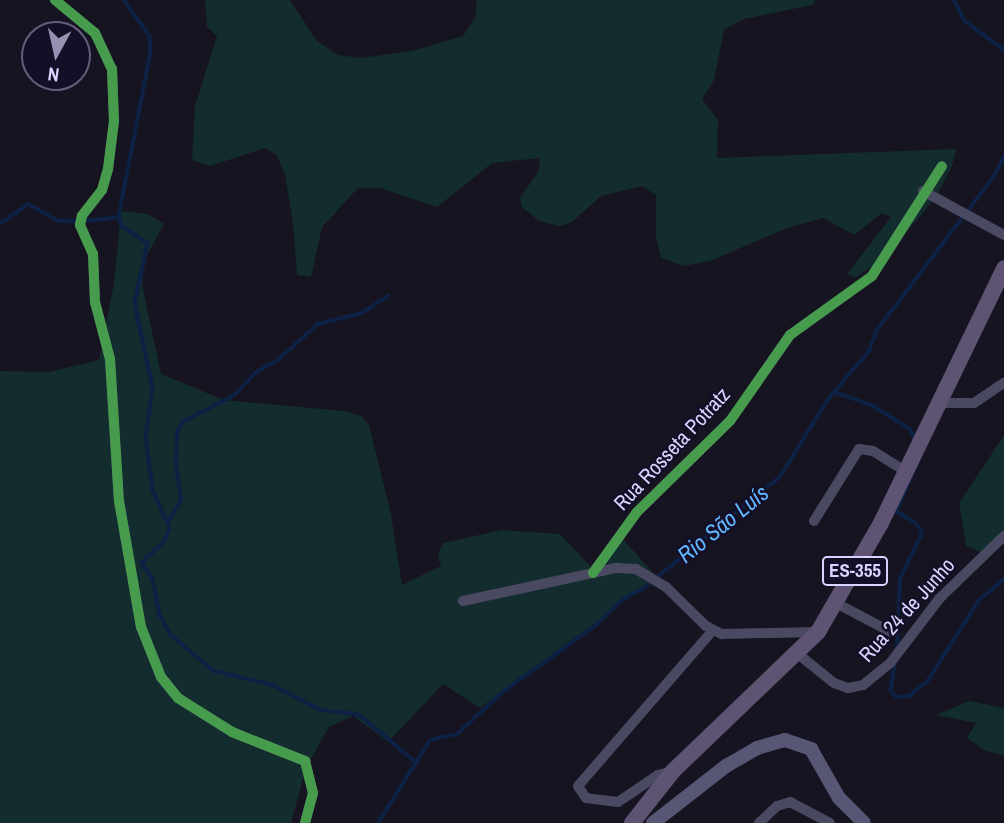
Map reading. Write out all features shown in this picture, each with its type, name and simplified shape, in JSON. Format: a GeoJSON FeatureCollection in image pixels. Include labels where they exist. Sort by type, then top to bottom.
{"type":"FeatureCollection","features":[{"type":"Feature","properties":{"kind":"main road","name":"ES-355"},"geometry":{"type":"LineString","coordinates":[[632,823],[673,771],[818,632],[906,472],[1004,268]]}},
{"type":"Feature","properties":{"kind":"street"},"geometry":{"type":"LineString","coordinates":[[55,0],[95,33],[112,69],[114,121],[108,170],[102,190],[82,216],[80,225],[93,254],[95,302],[110,359],[119,500],[141,627],[161,677],[178,698],[232,732],[305,761],[313,793],[305,822]]}},
{"type":"Feature","properties":{"kind":"street","name":"Rua Rosseta Potratz"},"geometry":{"type":"LineString","coordinates":[[593,573],[637,512],[730,421],[790,335],[872,276],[923,191],[942,166]]}},
{"type":"Feature","properties":{"kind":"street"},"geometry":{"type":"LineString","coordinates":[[923,191],[1004,235]]}},
{"type":"Feature","properties":{"kind":"street"},"geometry":{"type":"LineString","coordinates":[[939,403],[974,403],[1004,383]]}},
{"type":"Feature","properties":{"kind":"street"},"geometry":{"type":"LineString","coordinates":[[814,521],[859,449],[873,451],[906,472]]}},
{"type":"Feature","properties":{"kind":"street","name":"Rua 24 de Junho"},"geometry":{"type":"LineString","coordinates":[[798,654],[834,683],[848,688],[863,685],[891,662],[940,598],[1004,536]]}},
{"type":"Feature","properties":{"kind":"street"},"geometry":{"type":"LineString","coordinates":[[463,601],[593,573],[636,569],[666,587],[713,630],[735,634],[818,632]]}},
{"type":"Feature","properties":{"kind":"street"},"geometry":{"type":"LineString","coordinates":[[836,603],[893,633]]}},
{"type":"Feature","properties":{"kind":"street"},"geometry":{"type":"LineString","coordinates":[[673,771],[658,775],[618,802],[586,798],[578,786],[713,630]]}},
{"type":"Feature","properties":{"kind":"street"},"geometry":{"type":"LineString","coordinates":[[653,823],[726,766],[757,748],[785,740],[811,748],[839,798],[864,823]]}},
{"type":"Feature","properties":{"kind":"street"},"geometry":{"type":"LineString","coordinates":[[759,823],[777,806],[790,802],[830,823]]}},
{"type":"Feature","properties":{"kind":"green space"},"geometry":{"type":"Polygon","coordinates":[[[205,0],[290,0],[317,41],[338,55],[360,58],[412,51],[463,36],[475,18],[477,0],[815,0],[813,5],[744,19],[724,29],[714,80],[702,99],[718,120],[717,158],[956,149],[952,166],[936,197],[886,257],[855,278],[847,274],[891,217],[882,213],[854,235],[823,218],[787,228],[710,261],[684,266],[661,258],[656,237],[656,195],[642,186],[601,196],[572,222],[560,226],[539,221],[522,207],[520,198],[538,172],[540,158],[492,163],[437,207],[380,188],[358,188],[322,227],[311,277],[297,275],[293,223],[285,175],[277,155],[265,148],[210,166],[192,160],[195,106],[217,36],[207,27],[205,0]]]}},
{"type":"Feature","properties":{"kind":"green space"},"geometry":{"type":"Polygon","coordinates":[[[121,211],[148,214],[164,224],[146,257],[142,284],[161,374],[224,400],[344,411],[361,416],[369,425],[391,514],[402,585],[441,566],[438,554],[443,543],[502,530],[560,534],[591,567],[620,536],[657,577],[480,708],[443,684],[388,742],[353,716],[329,727],[306,768],[291,823],[0,823],[0,371],[49,372],[99,360],[114,284],[121,211]]]}},
{"type":"Feature","properties":{"kind":"green space"},"geometry":{"type":"Polygon","coordinates":[[[1004,435],[1004,543],[988,555],[966,546],[959,503],[1004,435]]]}},
{"type":"Feature","properties":{"kind":"green space"},"geometry":{"type":"Polygon","coordinates":[[[969,701],[1004,708],[1004,756],[984,750],[967,738],[976,723],[936,715],[969,701]]]}},
{"type":"Feature","properties":{"kind":"waterway"},"geometry":{"type":"LineString","coordinates":[[124,0],[150,36],[151,52],[119,217],[122,226],[148,243],[135,303],[153,388],[146,438],[153,490],[170,528],[165,541],[142,563],[153,579],[160,615],[171,635],[214,671],[270,684],[321,710],[360,715],[417,763]]}},
{"type":"Feature","properties":{"kind":"waterway","name":"Rio São Luís"},"geometry":{"type":"LineString","coordinates":[[954,0],[965,21],[1004,50]]}},
{"type":"Feature","properties":{"kind":"waterway","name":"Rio São Luís"},"geometry":{"type":"LineString","coordinates":[[378,823],[430,740],[457,734],[504,691],[595,626],[622,600],[645,587],[780,477],[829,398],[869,351],[877,330],[993,178],[1004,157]]}},
{"type":"Feature","properties":{"kind":"waterway"},"geometry":{"type":"LineString","coordinates":[[0,224],[29,204],[59,221],[75,221]]}},
{"type":"Feature","properties":{"kind":"waterway"},"geometry":{"type":"LineString","coordinates":[[87,221],[119,217]]}},
{"type":"Feature","properties":{"kind":"waterway"},"geometry":{"type":"LineString","coordinates":[[169,520],[181,501],[176,464],[177,431],[183,422],[236,394],[255,373],[279,359],[318,324],[362,313],[388,296]]}},
{"type":"Feature","properties":{"kind":"waterway"},"geometry":{"type":"LineString","coordinates":[[834,392],[872,405],[910,429],[915,439]]}},
{"type":"Feature","properties":{"kind":"waterway"},"geometry":{"type":"LineString","coordinates":[[897,648],[900,579],[922,533],[917,524],[896,512],[922,452]]}},
{"type":"Feature","properties":{"kind":"waterway"},"geometry":{"type":"LineString","coordinates":[[896,659],[891,691],[897,697],[909,696],[927,682],[979,600],[1004,579]]}},
{"type":"Feature","properties":{"kind":"cycle path"},"geometry":{"type":"LineString","coordinates":[[55,0],[95,33],[112,69],[114,121],[108,169],[102,190],[82,216],[80,225],[93,254],[95,302],[110,359],[119,501],[141,627],[161,677],[178,698],[232,732],[305,761],[313,793],[305,823]]}},
{"type":"Feature","properties":{"kind":"cycle path"},"geometry":{"type":"LineString","coordinates":[[593,573],[637,512],[730,421],[790,335],[872,276],[942,166]]}}]}
